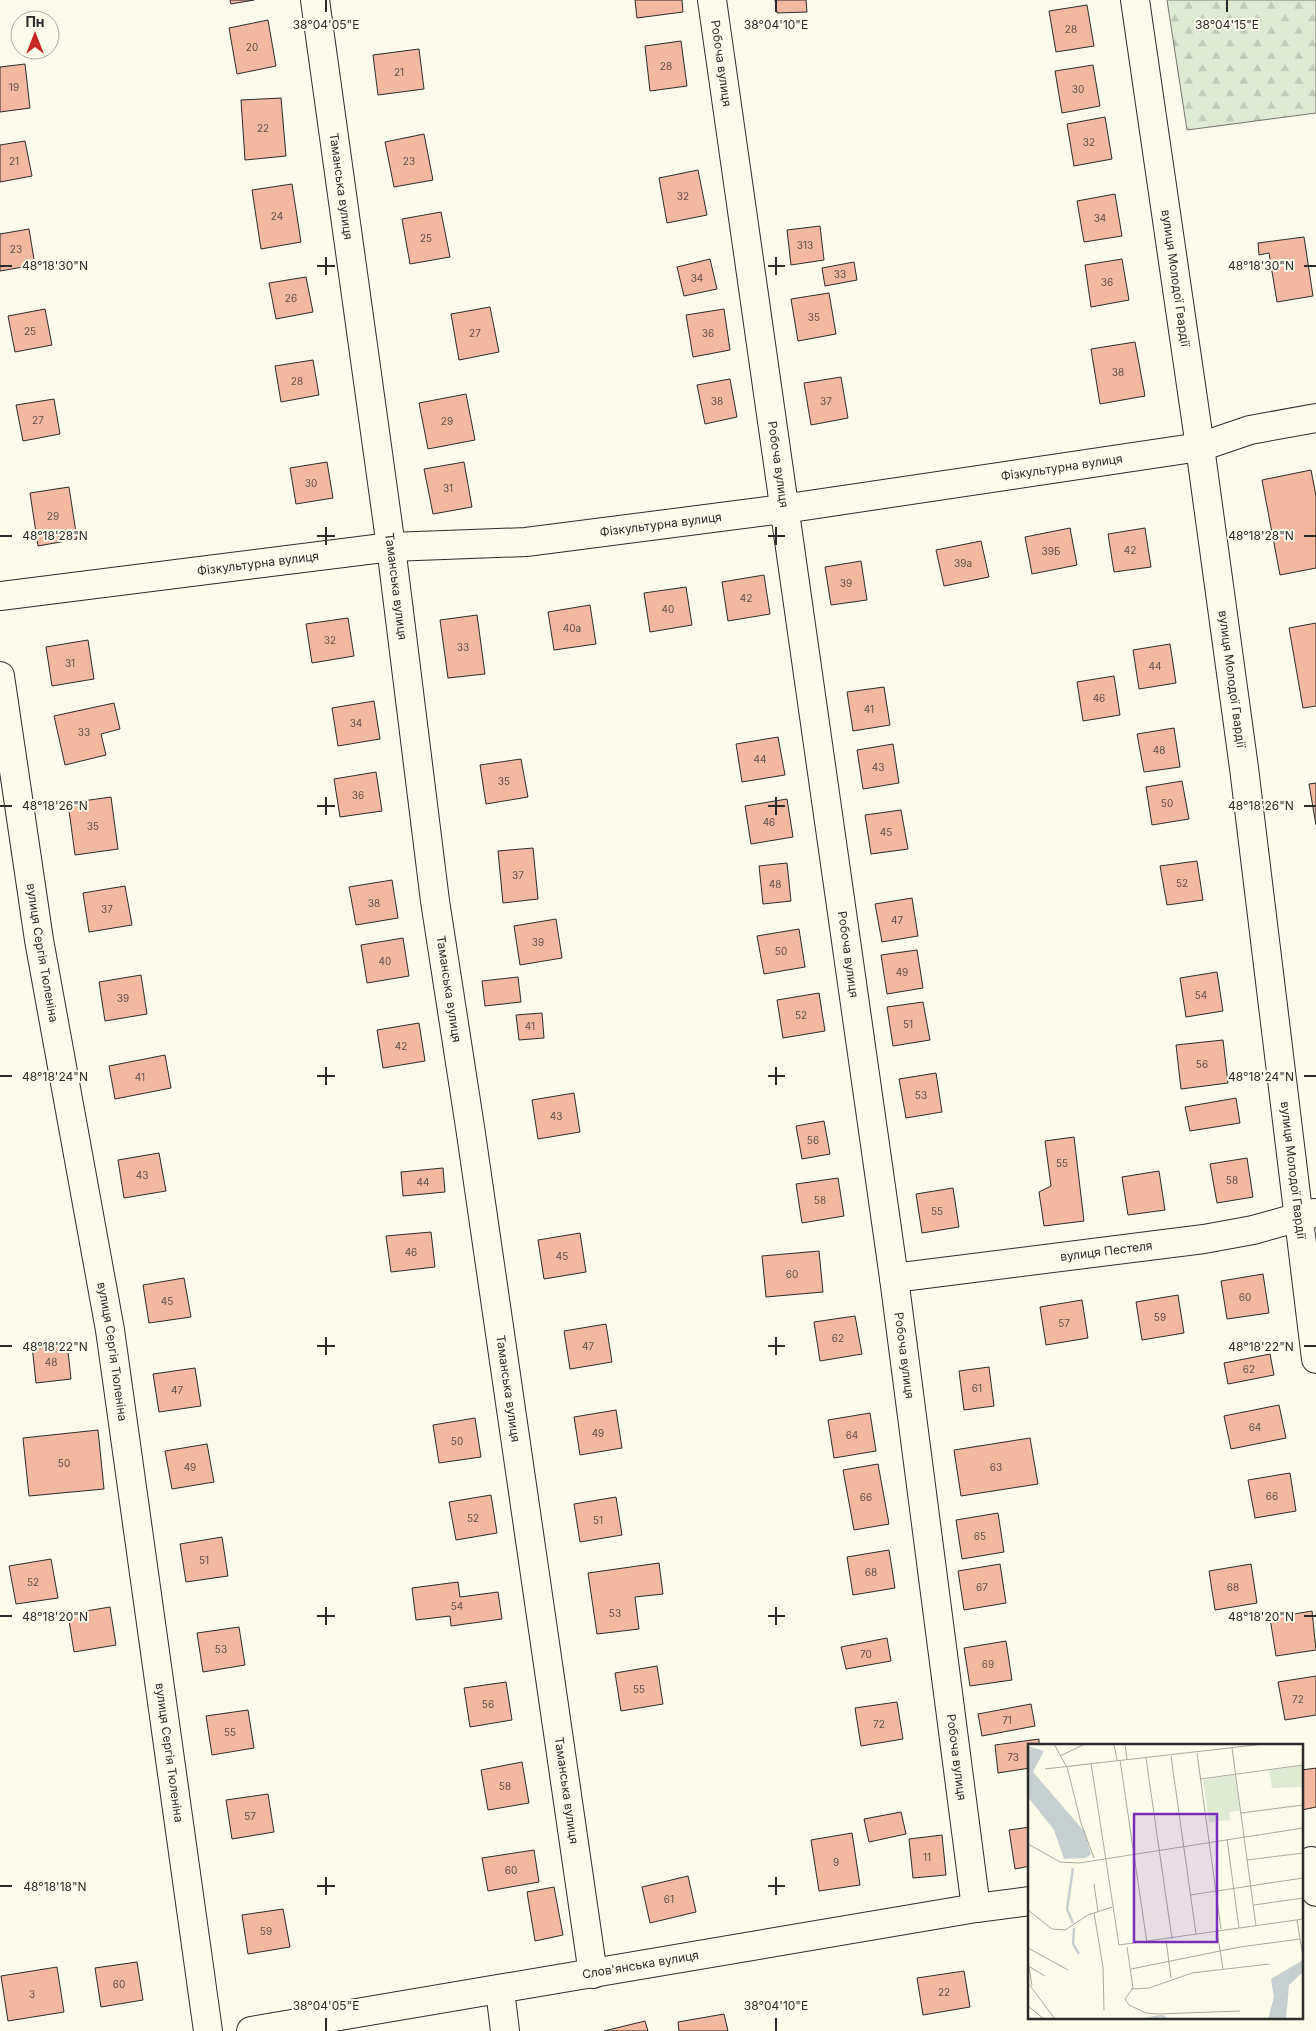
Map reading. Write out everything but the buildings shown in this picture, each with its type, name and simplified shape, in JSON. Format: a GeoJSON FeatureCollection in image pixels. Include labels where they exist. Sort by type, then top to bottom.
{"type":"FeatureCollection","features":[{"type":"Feature","properties":{"kind":"street","name":"Таманська вулиця"},"geometry":{"type":"LineString","coordinates":[[315,0],[391,547],[435,900],[473,1147],[593,1974]]}},
{"type":"Feature","properties":{"kind":"street","name":"Робоча вулиця"},"geometry":{"type":"LineString","coordinates":[[712,0],[894,1278],[976,1908]]}},
{"type":"Feature","properties":{"kind":"street","name":"вулиця Молодої Гвардії"},"geometry":{"type":"LineString","coordinates":[[1135,0],[1200,447],[1307,1215],[1316,1359]]}},
{"type":"Feature","properties":{"kind":"street","name":"Фізкультурна вулиця"},"geometry":{"type":"LineString","coordinates":[[0,596],[391,547],[526,542],[783,509],[1200,447],[1250,430],[1316,418]]}},
{"type":"Feature","properties":{"kind":"street","name":"вулиця Сергія Тюленіна"},"geometry":{"type":"LineString","coordinates":[[0,676],[38,940],[110,1330],[208,2031]]}},
{"type":"Feature","properties":{"kind":"street","name":"вулиця Пестеля"},"geometry":{"type":"LineString","coordinates":[[894,1278],[1204,1239],[1253,1230],[1307,1215]]}},
{"type":"Feature","properties":{"kind":"street"},"geometry":{"type":"LineString","coordinates":[[1310,1861],[1316,1892]]}},
{"type":"Feature","properties":{"kind":"street","name":"Слов'янська вулиця"},"geometry":{"type":"LineString","coordinates":[[252,2031],[976,1908],[1028,1901]]}},
{"type":"Feature","properties":{"kind":"street"},"geometry":{"type":"LineString","coordinates":[[500,1990],[505,2031]]}},
{"type":"Feature","properties":{"kind":"green space"},"geometry":{"type":"Polygon","coordinates":[[[1167,0],[1316,0],[1316,113],[1187,130],[1167,0]]]}}]}
